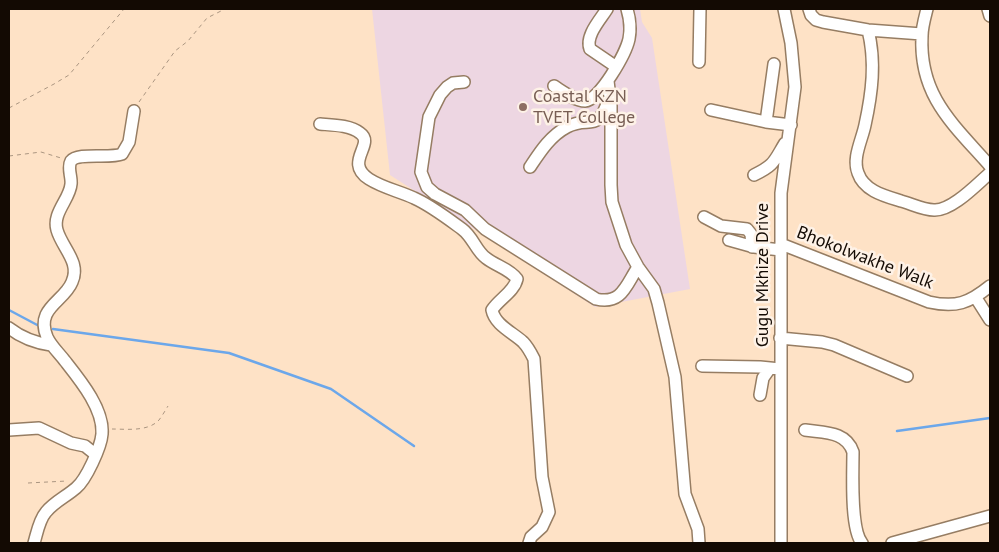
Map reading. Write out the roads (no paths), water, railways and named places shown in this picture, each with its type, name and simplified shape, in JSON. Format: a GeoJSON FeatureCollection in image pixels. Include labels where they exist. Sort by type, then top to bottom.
{"type":"FeatureCollection","features":[{"type":"Feature","properties":{"kind":"street"},"geometry":{"type":"LineString","coordinates":[[607,9],[589,38],[588,45],[590,49],[616,66]]}},
{"type":"Feature","properties":{"kind":"street"},"geometry":{"type":"LineString","coordinates":[[554,86],[585,101],[597,94],[608,81],[628,42],[630,18],[628,9]]}},
{"type":"Feature","properties":{"kind":"street"},"geometry":{"type":"LineString","coordinates":[[700,9],[700,62]]}},
{"type":"Feature","properties":{"kind":"street","name":"Gugu Mkhize Drive"},"geometry":{"type":"LineString","coordinates":[[781,543],[775,368],[780,338],[781,193],[795,86],[791,42],[784,9]]}},
{"type":"Feature","properties":{"kind":"street"},"geometry":{"type":"LineString","coordinates":[[810,9],[811,15],[816,20],[823,22],[868,30],[922,34]]}},
{"type":"Feature","properties":{"kind":"street"},"geometry":{"type":"LineString","coordinates":[[927,9],[922,34],[924,65],[934,97],[949,119],[990,166]]}},
{"type":"Feature","properties":{"kind":"street"},"geometry":{"type":"LineString","coordinates":[[988,9],[990,16]]}},
{"type":"Feature","properties":{"kind":"street"},"geometry":{"type":"LineString","coordinates":[[868,30],[873,55],[873,67],[865,124],[856,166],[858,174],[865,184],[875,192],[927,209],[940,210],[950,206],[990,173]]}},
{"type":"Feature","properties":{"kind":"street"},"geometry":{"type":"LineString","coordinates":[[766,122],[774,64]]}},
{"type":"Feature","properties":{"kind":"street"},"geometry":{"type":"LineString","coordinates":[[608,81],[610,94],[612,202],[621,231],[638,267],[654,290],[675,377],[685,494],[698,529],[699,543]]}},
{"type":"Feature","properties":{"kind":"street"},"geometry":{"type":"LineString","coordinates":[[464,82],[454,83],[447,87],[440,95],[427,123],[421,172],[426,187],[465,210],[485,229],[596,299],[613,300],[620,296],[638,267]]}},
{"type":"Feature","properties":{"kind":"street"},"geometry":{"type":"LineString","coordinates":[[530,167],[542,149],[556,134],[576,124],[592,123],[600,119],[605,112],[610,94]]}},
{"type":"Feature","properties":{"kind":"street"},"geometry":{"type":"LineString","coordinates":[[711,110],[766,122],[791,125]]}},
{"type":"Feature","properties":{"kind":"street"},"geometry":{"type":"LineString","coordinates":[[34,543],[42,517],[76,488],[82,480],[96,454],[102,432],[101,422],[93,401],[72,370],[51,345],[45,328],[47,312],[51,305],[68,290],[74,276],[72,259],[56,229],[56,223],[71,186],[70,164],[72,160],[78,157],[122,154],[128,147],[134,111]]}},
{"type":"Feature","properties":{"kind":"street"},"geometry":{"type":"LineString","coordinates":[[320,124],[345,128],[360,133],[364,138],[365,144],[357,164],[359,171],[364,176],[416,199],[462,229],[472,238],[482,255],[512,273],[517,279],[514,286],[492,310],[495,318],[524,343],[534,359],[542,477],[549,512],[542,527],[531,537],[529,543]]}},
{"type":"Feature","properties":{"kind":"street"},"geometry":{"type":"LineString","coordinates":[[754,174],[767,169],[774,163],[785,143],[789,141]]}},
{"type":"Feature","properties":{"kind":"street"},"geometry":{"type":"LineString","coordinates":[[704,217],[721,226],[747,229],[751,234],[752,247]]}},
{"type":"Feature","properties":{"kind":"street","name":"Bhokolwakhe Walk"},"geometry":{"type":"LineString","coordinates":[[729,240],[752,247],[781,247],[929,302],[952,305],[962,304],[976,298],[990,286]]}},
{"type":"Feature","properties":{"kind":"street"},"geometry":{"type":"LineString","coordinates":[[976,298],[990,320]]}},
{"type":"Feature","properties":{"kind":"street"},"geometry":{"type":"LineString","coordinates":[[9,328],[20,336],[51,345]]}},
{"type":"Feature","properties":{"kind":"street"},"geometry":{"type":"LineString","coordinates":[[780,338],[834,345],[907,376]]}},
{"type":"Feature","properties":{"kind":"street"},"geometry":{"type":"LineString","coordinates":[[702,366],[775,368]]}},
{"type":"Feature","properties":{"kind":"street"},"geometry":{"type":"LineString","coordinates":[[760,395],[763,378],[775,368]]}},
{"type":"Feature","properties":{"kind":"street"},"geometry":{"type":"LineString","coordinates":[[9,430],[39,428],[71,443],[85,446],[96,454]]}},
{"type":"Feature","properties":{"kind":"street"},"geometry":{"type":"LineString","coordinates":[[805,430],[839,436],[848,440],[853,452],[854,520],[856,533],[862,543]]}},
{"type":"Feature","properties":{"kind":"street"},"geometry":{"type":"LineString","coordinates":[[892,543],[990,516]]}},
{"type":"Feature","properties":{"kind":"waterway"},"geometry":{"type":"LineString","coordinates":[[9,310],[41,327]]}},
{"type":"Feature","properties":{"kind":"waterway"},"geometry":{"type":"LineString","coordinates":[[53,329],[229,353],[331,389],[414,446]]}},
{"type":"Feature","properties":{"kind":"waterway"},"geometry":{"type":"LineString","coordinates":[[897,431],[990,418]]}},
{"type":"Feature","properties":{"kind":"place","name":"Coastal KZN TVET College"},"geometry":{"type":"Point","coordinates":[523,107]}}]}
